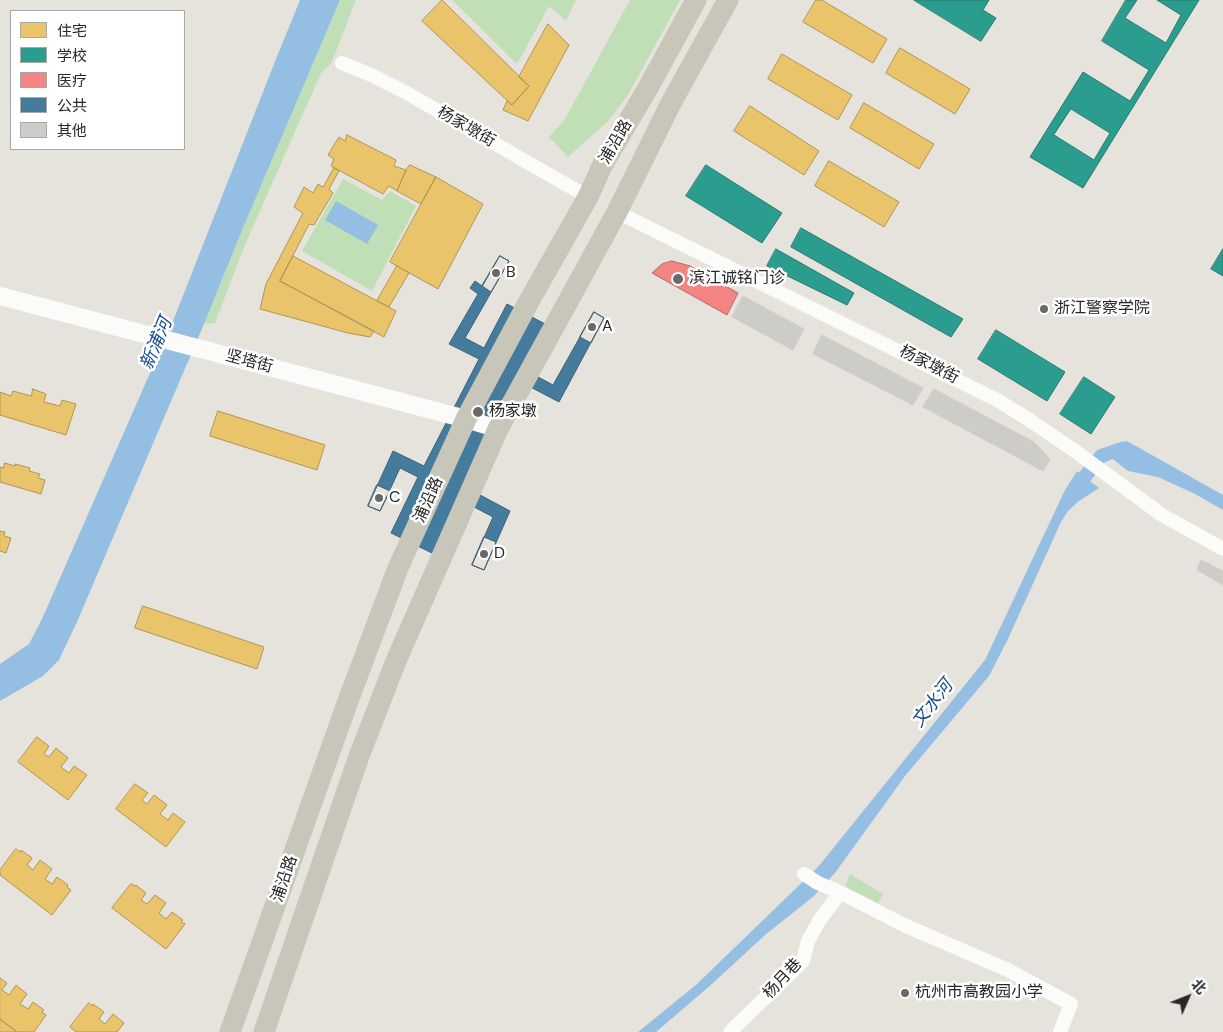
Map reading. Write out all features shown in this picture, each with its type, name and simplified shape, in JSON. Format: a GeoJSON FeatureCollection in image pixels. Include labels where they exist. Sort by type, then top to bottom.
{"type":"FeatureCollection","features":[{"type":"Feature","properties":{"kind":"main road","name":"浦沿路"},"geometry":{"type":"LineString","coordinates":[[230,1032],[348,701],[395,576],[466,419],[588,197],[602,166],[648,88],[696,0]]}},
{"type":"Feature","properties":{"kind":"main road","name":"浦沿路"},"geometry":{"type":"LineString","coordinates":[[264,1032],[359,756],[396,661],[498,430],[728,0]]}},
{"type":"Feature","properties":{"kind":"street","name":"杨家墩街"},"geometry":{"type":"LineString","coordinates":[[342,63],[404,92],[588,197]]}},
{"type":"Feature","properties":{"kind":"street","name":"杨家墩街"},"geometry":{"type":"LineString","coordinates":[[616,212],[997,400],[1032,421],[1162,515],[1223,549]]}},
{"type":"Feature","properties":{"kind":"street","name":"坚塔街"},"geometry":{"type":"LineString","coordinates":[[0,296],[466,419],[498,430]]}},
{"type":"Feature","properties":{"kind":"street"},"geometry":{"type":"LineString","coordinates":[[804,874],[928,936],[1008,970],[1071,1004],[1060,1032]]}},
{"type":"Feature","properties":{"kind":"street","name":"杨月巷"},"geometry":{"type":"LineString","coordinates":[[730,1032],[803,961],[808,942],[834,890]]}},
{"type":"Feature","properties":{"kind":"green space"},"geometry":{"type":"Polygon","coordinates":[[[340,0],[356,0],[337,49],[330,65],[321,73],[245,245],[215,323],[204,324],[243,228],[340,0]]]}},
{"type":"Feature","properties":{"kind":"green space"},"geometry":{"type":"Polygon","coordinates":[[[452,0],[576,0],[566,21],[549,6],[517,64],[452,0]]]}},
{"type":"Feature","properties":{"kind":"green space"},"geometry":{"type":"Polygon","coordinates":[[[630,0],[680,0],[628,95],[607,122],[568,157],[549,137],[565,119],[630,0]]]}},
{"type":"Feature","properties":{"kind":"green space"},"geometry":{"type":"Polygon","coordinates":[[[343,179],[382,200],[390,191],[416,206],[372,291],[302,251],[343,179]]]}},
{"type":"Feature","properties":{"kind":"green space"},"geometry":{"type":"Polygon","coordinates":[[[850,874],[883,894],[878,903],[845,886],[850,874]]]}},
{"type":"Feature","properties":{"kind":"water"},"geometry":{"type":"Polygon","coordinates":[[[300,0],[340,0],[204,324],[59,660],[43,676],[0,701],[0,664],[29,644],[42,619],[175,316],[300,0]]]}},
{"type":"Feature","properties":{"kind":"water"},"geometry":{"type":"Polygon","coordinates":[[[336,201],[378,225],[367,244],[325,220],[336,201]]]}},
{"type":"Feature","properties":{"kind":"water"},"geometry":{"type":"Polygon","coordinates":[[[1127,441],[1223,495],[1223,510],[1195,494],[1158,477],[1128,471],[1105,453],[1120,442],[1127,441]]]}},
{"type":"Feature","properties":{"kind":"water"},"geometry":{"type":"Polygon","coordinates":[[[1077,471],[1099,488],[1079,501],[1068,511],[1061,522],[989,676],[905,776],[835,873],[814,896],[765,935],[656,1032],[638,1032],[697,984],[818,867],[985,660],[1065,490],[1077,471]]]}},
{"type":"Feature","properties":{"kind":"building: 住宅"},"geometry":{"type":"Polygon","coordinates":[[[442,0],[529,86],[512,105],[422,21],[442,0]]]}},
{"type":"Feature","properties":{"kind":"building: 住宅"},"geometry":{"type":"Polygon","coordinates":[[[816,0],[822,0],[887,39],[873,63],[803,22],[816,0]]]}},
{"type":"Feature","properties":{"kind":"building: 住宅"},"geometry":{"type":"Polygon","coordinates":[[[548,24],[569,45],[528,121],[503,110],[507,101],[512,105],[529,86],[519,77],[548,24]]]}},
{"type":"Feature","properties":{"kind":"building: 住宅"},"geometry":{"type":"Polygon","coordinates":[[[900,48],[970,89],[955,114],[886,73],[900,48]]]}},
{"type":"Feature","properties":{"kind":"building: 住宅"},"geometry":{"type":"Polygon","coordinates":[[[782,54],[852,95],[838,120],[768,79],[782,54]]]}},
{"type":"Feature","properties":{"kind":"building: 住宅"},"geometry":{"type":"Polygon","coordinates":[[[864,103],[934,144],[919,169],[850,128],[864,103]]]}},
{"type":"Feature","properties":{"kind":"building: 住宅"},"geometry":{"type":"Polygon","coordinates":[[[750,106],[819,151],[804,175],[734,131],[750,106]]]}},
{"type":"Feature","properties":{"kind":"building: 住宅"},"geometry":{"type":"Polygon","coordinates":[[[347,135],[396,160],[394,166],[406,170],[397,191],[389,186],[383,194],[331,166],[334,159],[328,155],[339,137],[345,141],[347,135]]]}},
{"type":"Feature","properties":{"kind":"building: 住宅"},"geometry":{"type":"Polygon","coordinates":[[[829,161],[899,202],[884,227],[815,186],[829,161]]]}},
{"type":"Feature","properties":{"kind":"building: 住宅"},"geometry":{"type":"Polygon","coordinates":[[[410,165],[436,177],[421,204],[397,191],[410,165]]]}},
{"type":"Feature","properties":{"kind":"building: 住宅"},"geometry":{"type":"Polygon","coordinates":[[[334,168],[339,171],[329,189],[333,193],[314,225],[309,224],[280,281],[374,331],[370,337],[348,333],[260,309],[266,284],[303,213],[294,207],[304,187],[313,193],[318,184],[323,187],[334,168]]]}},
{"type":"Feature","properties":{"kind":"building: 住宅"},"geometry":{"type":"Polygon","coordinates":[[[436,177],[483,204],[438,289],[390,262],[436,177]]]}},
{"type":"Feature","properties":{"kind":"building: 住宅"},"geometry":{"type":"Polygon","coordinates":[[[293,256],[396,311],[384,337],[280,281],[293,256]]]}},
{"type":"Feature","properties":{"kind":"building: 住宅"},"geometry":{"type":"Polygon","coordinates":[[[397,266],[409,273],[389,307],[377,301],[397,266]]]}},
{"type":"Feature","properties":{"kind":"building: 住宅"},"geometry":{"type":"Polygon","coordinates":[[[33,389],[46,394],[44,402],[60,406],[62,400],[76,404],[66,435],[0,415],[0,392],[11,396],[13,391],[31,396],[33,389]]]}},
{"type":"Feature","properties":{"kind":"building: 住宅"},"geometry":{"type":"Polygon","coordinates":[[[218,411],[325,445],[317,470],[210,436],[218,411]]]}},
{"type":"Feature","properties":{"kind":"building: 住宅"},"geometry":{"type":"Polygon","coordinates":[[[5,463],[30,468],[29,471],[40,474],[38,478],[45,480],[41,494],[0,482],[0,467],[3,468],[5,463]]]}},
{"type":"Feature","properties":{"kind":"building: 住宅"},"geometry":{"type":"Polygon","coordinates":[[[0,531],[5,532],[4,536],[11,538],[6,553],[0,551],[0,531]]]}},
{"type":"Feature","properties":{"kind":"building: 住宅"},"geometry":{"type":"Polygon","coordinates":[[[143,606],[264,647],[257,669],[135,628],[143,606]]]}},
{"type":"Feature","properties":{"kind":"building: 住宅"},"geometry":{"type":"Polygon","coordinates":[[[37,737],[49,746],[44,754],[49,757],[56,748],[68,758],[61,767],[69,773],[74,766],[87,775],[68,800],[18,762],[37,737]]]}},
{"type":"Feature","properties":{"kind":"building: 住宅"},"geometry":{"type":"Polygon","coordinates":[[[135,784],[148,793],[142,800],[147,804],[154,795],[167,805],[160,814],[168,820],[173,813],[185,822],[166,847],[116,809],[135,784]]]}},
{"type":"Feature","properties":{"kind":"building: 住宅"},"geometry":{"type":"Polygon","coordinates":[[[16,849],[20,852],[21,850],[32,858],[27,865],[33,870],[40,860],[52,869],[45,879],[52,884],[57,877],[68,885],[67,887],[71,890],[52,915],[0,875],[0,870],[16,849]]]}},
{"type":"Feature","properties":{"kind":"building: 住宅"},"geometry":{"type":"Polygon","coordinates":[[[131,884],[136,885],[146,893],[141,900],[147,904],[155,895],[166,903],[159,913],[166,919],[172,912],[183,920],[181,922],[185,924],[166,949],[112,908],[131,884]]]}},
{"type":"Feature","properties":{"kind":"building: 住宅"},"geometry":{"type":"Polygon","coordinates":[[[0,978],[7,983],[2,990],[9,995],[16,985],[27,994],[20,1004],[28,1009],[33,1002],[44,1010],[42,1012],[46,1015],[34,1032],[17,1032],[0,1019],[0,978]]]}},
{"type":"Feature","properties":{"kind":"building: 住宅"},"geometry":{"type":"Polygon","coordinates":[[[89,1003],[104,1012],[99,1019],[105,1024],[113,1014],[124,1023],[117,1032],[76,1032],[70,1027],[89,1003]]]}},
{"type":"Feature","properties":{"kind":"building: 住宅"},"geometry":{"type":"Polygon","coordinates":[[[0,1019],[17,1032],[0,1032],[0,1019]]]}},
{"type":"Feature","properties":{"kind":"building: 学校"},"geometry":{"type":"Polygon","coordinates":[[[914,0],[989,0],[983,10],[996,18],[981,41],[914,0]]]}},
{"type":"Feature","properties":{"kind":"building: 学校"},"geometry":{"type":"Polygon","coordinates":[[[1126,0],[1137,0],[1125,18],[1166,43],[1181,15],[1157,0],[1199,0],[1083,188],[1030,157],[1083,72],[1130,101],[1149,70],[1102,41],[1126,0]],[[1071,109],[1054,135],[1094,160],[1110,133],[1071,109]]]}},
{"type":"Feature","properties":{"kind":"building: 学校"},"geometry":{"type":"Polygon","coordinates":[[[706,165],[782,213],[762,243],[686,196],[706,165]]]}},
{"type":"Feature","properties":{"kind":"building: 学校"},"geometry":{"type":"Polygon","coordinates":[[[801,228],[963,319],[951,337],[791,247],[801,228]]]}},
{"type":"Feature","properties":{"kind":"building: 学校"},"geometry":{"type":"Polygon","coordinates":[[[776,249],[854,293],[847,305],[767,266],[776,249]]]}},
{"type":"Feature","properties":{"kind":"building: 学校"},"geometry":{"type":"Polygon","coordinates":[[[1223,249],[1223,276],[1211,269],[1223,249]]]}},
{"type":"Feature","properties":{"kind":"building: 学校"},"geometry":{"type":"Polygon","coordinates":[[[996,330],[1065,372],[1047,401],[978,359],[996,330]]]}},
{"type":"Feature","properties":{"kind":"building: 学校"},"geometry":{"type":"Polygon","coordinates":[[[1084,377],[1115,397],[1091,434],[1060,414],[1084,377]]]}},
{"type":"Feature","properties":{"kind":"building: 医疗"},"geometry":{"type":"Polygon","coordinates":[[[672,261],[690,266],[738,293],[727,315],[652,273],[662,264],[672,261]]]}},
{"type":"Feature","properties":{"kind":"building: 公共","name":"杨家墩"},"geometry":{"type":"Polygon","coordinates":[[[500,256],[509,261],[465,338],[484,348],[507,304],[551,327],[527,371],[553,385],[594,312],[604,318],[559,402],[521,382],[467,488],[510,511],[484,570],[472,565],[493,517],[461,500],[434,554],[391,533],[418,477],[400,468],[380,511],[368,506],[393,451],[424,466],[479,359],[449,344],[478,294],[470,288],[475,281],[482,286],[500,256]]]}},
{"type":"Feature","properties":{"kind":"building: 公共","name":"B"},"geometry":{"type":"Polygon","coordinates":[[[500,256],[509,261],[491,292],[482,286],[500,256]]]}},
{"type":"Feature","properties":{"kind":"building: 公共","name":"A"},"geometry":{"type":"Polygon","coordinates":[[[594,312],[604,318],[591,343],[580,337],[594,312]]]}},
{"type":"Feature","properties":{"kind":"building: 公共","name":"C"},"geometry":{"type":"Polygon","coordinates":[[[377,485],[390,491],[380,511],[368,506],[377,485]]]}},
{"type":"Feature","properties":{"kind":"building: 公共","name":"D"},"geometry":{"type":"Polygon","coordinates":[[[484,537],[496,542],[484,570],[472,565],[484,537]]]}},
{"type":"Feature","properties":{"kind":"building: 其他"},"geometry":{"type":"Polygon","coordinates":[[[743,296],[804,329],[793,350],[732,317],[743,296]]]}},
{"type":"Feature","properties":{"kind":"building: 其他"},"geometry":{"type":"Polygon","coordinates":[[[822,335],[923,388],[913,405],[813,354],[822,335]]]}},
{"type":"Feature","properties":{"kind":"building: 其他"},"geometry":{"type":"Polygon","coordinates":[[[934,389],[1034,442],[1050,459],[1043,471],[923,407],[934,389]]]}},
{"type":"Feature","properties":{"kind":"building: 其他"},"geometry":{"type":"Polygon","coordinates":[[[1201,560],[1223,571],[1223,585],[1197,570],[1201,560]]]}},
{"type":"Feature","properties":{"kind":"waterway","name":"文水河"},"geometry":{"type":"LineString","coordinates":[[1074,491],[1101,456],[1118,450],[1124,453]]}},
{"type":"Feature","properties":{"kind":"place","name":"B"},"geometry":{"type":"Point","coordinates":[496,273]}},
{"type":"Feature","properties":{"kind":"place","name":"滨江诚铭门诊"},"geometry":{"type":"Point","coordinates":[678,279]}},
{"type":"Feature","properties":{"kind":"place","name":"浙江警察学院"},"geometry":{"type":"Point","coordinates":[1044,309]}},
{"type":"Feature","properties":{"kind":"place","name":"A"},"geometry":{"type":"Point","coordinates":[592,327]}},
{"type":"Feature","properties":{"kind":"place","name":"杨家墩"},"geometry":{"type":"Point","coordinates":[478,412]}},
{"type":"Feature","properties":{"kind":"place","name":"C"},"geometry":{"type":"Point","coordinates":[379,498]}},
{"type":"Feature","properties":{"kind":"place","name":"D"},"geometry":{"type":"Point","coordinates":[484,554]}},
{"type":"Feature","properties":{"kind":"place","name":"杭州市高教园小学"},"geometry":{"type":"Point","coordinates":[905,993]}},
{"type":"Feature","properties":{"kind":"water label","name":"新浦河"},"geometry":{"type":"Point","coordinates":[157,344]}}]}
